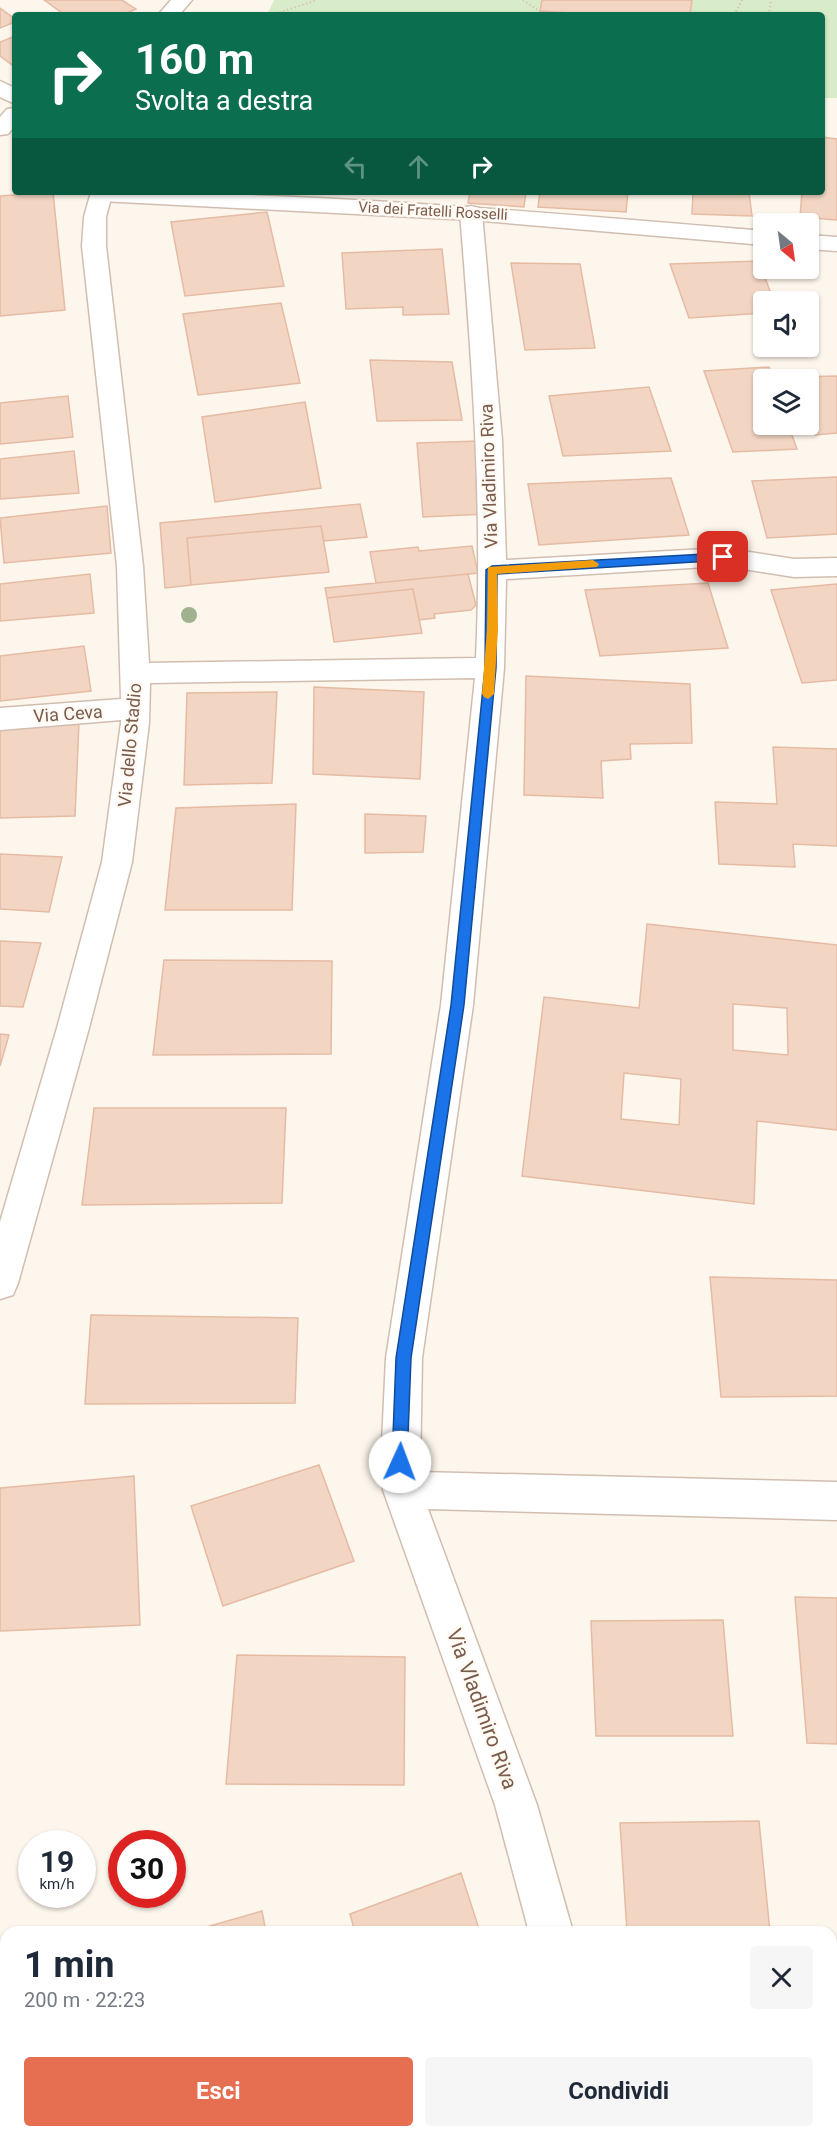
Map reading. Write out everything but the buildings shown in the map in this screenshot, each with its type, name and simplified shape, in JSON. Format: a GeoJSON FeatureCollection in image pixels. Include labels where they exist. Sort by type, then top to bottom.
{"type":"FeatureCollection","features":[{"type":"Feature","properties":{"kind":"street"},"geometry":{"type":"LineString","coordinates":[[171,12],[182,0]]}},
{"type":"Feature","properties":{"kind":"street"},"geometry":{"type":"LineString","coordinates":[[0,129],[12,117]]}},
{"type":"Feature","properties":{"kind":"street","name":"Via dello Stadio"},"geometry":{"type":"LineString","coordinates":[[0,1282],[73,1028],[117,862],[136,708],[130,566],[94,246],[95,217],[100,195]]}},
{"type":"Feature","properties":{"kind":"street","name":"Via dei Fratelli Rosselli"},"geometry":{"type":"LineString","coordinates":[[137,195],[471,213],[753,237]]}},
{"type":"Feature","properties":{"kind":"street","name":"Via Vladimiro Riva"},"geometry":{"type":"LineString","coordinates":[[471,213],[488,409],[492,570],[490,668],[457,1005],[404,1358],[400,1462],[402,1490],[516,1805],[549,1926]]}},
{"type":"Feature","properties":{"kind":"street"},"geometry":{"type":"LineString","coordinates":[[819,243],[837,244]]}},
{"type":"Feature","properties":{"kind":"street"},"geometry":{"type":"LineString","coordinates":[[492,570],[723,557],[794,568],[837,567]]}},
{"type":"Feature","properties":{"kind":"street"},"geometry":{"type":"LineString","coordinates":[[136,673],[490,668]]}},
{"type":"Feature","properties":{"kind":"street","name":"Via Ceva"},"geometry":{"type":"LineString","coordinates":[[0,719],[136,708]]}},
{"type":"Feature","properties":{"kind":"street"},"geometry":{"type":"LineString","coordinates":[[402,1490],[837,1501]]}},
{"type":"Feature","properties":{"kind":"path"},"geometry":{"type":"LineString","coordinates":[[281,12],[317,0]]}},
{"type":"Feature","properties":{"kind":"path"},"geometry":{"type":"LineString","coordinates":[[523,0],[541,12]]}},
{"type":"Feature","properties":{"kind":"green space"},"geometry":{"type":"Polygon","coordinates":[[[274,0],[837,0],[837,98],[825,98],[825,12],[268,12],[274,0]]]}},
{"type":"Feature","properties":{"kind":"slow traffic"},"geometry":{"type":"LineString","coordinates":[[488,694],[492,629],[492,570],[593,564]]}},
{"type":"Feature","properties":{"kind":"route"},"geometry":{"type":"LineString","coordinates":[[400,1462],[404,1358],[457,1005],[490,668],[492,570],[723,557]]}}]}
